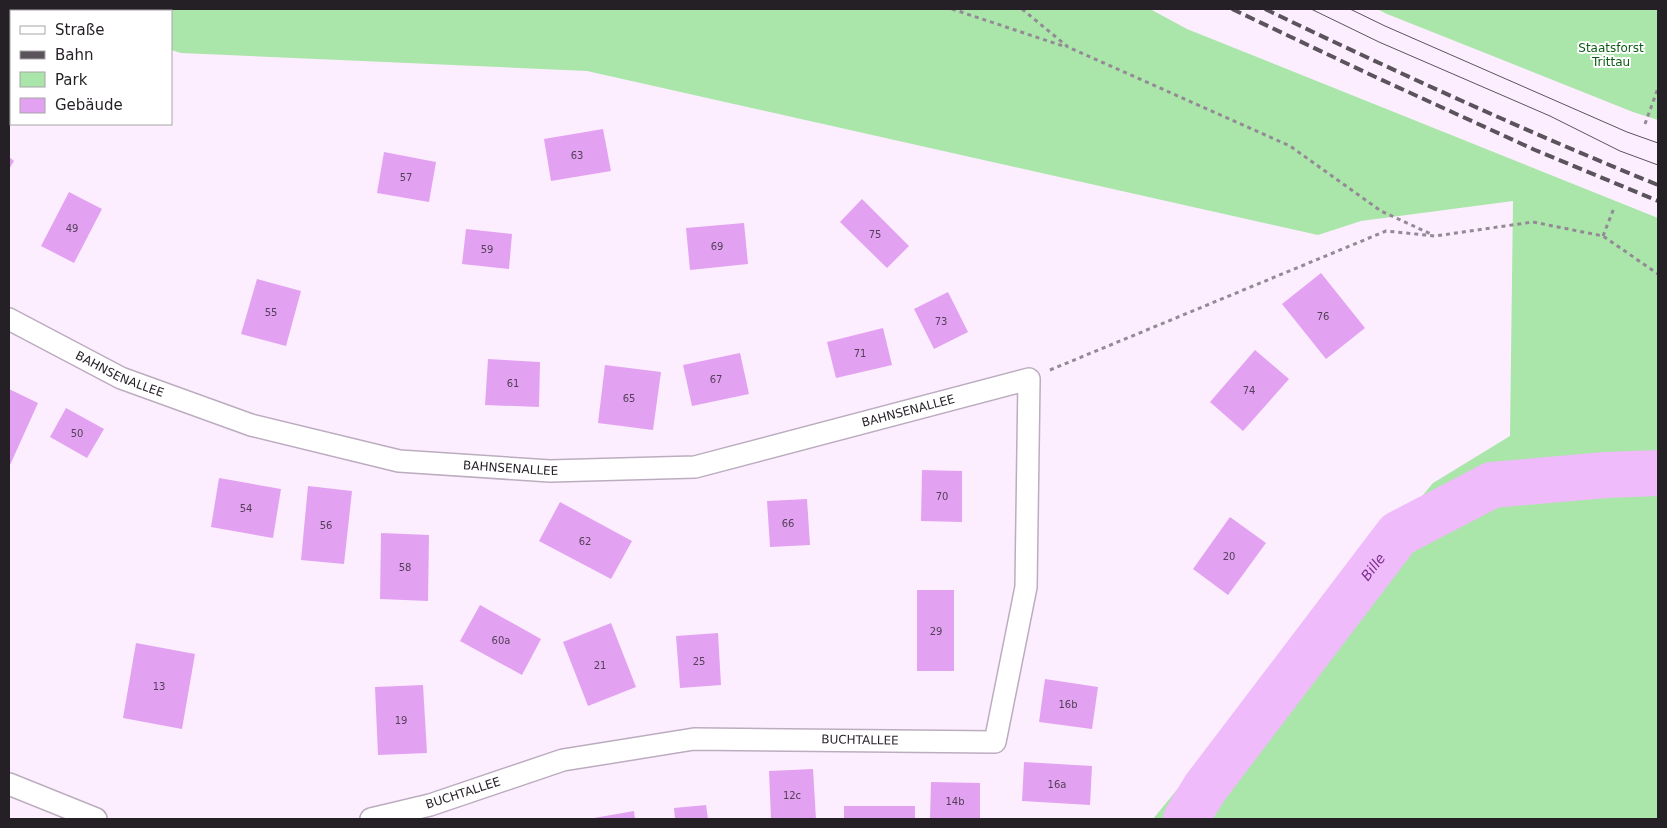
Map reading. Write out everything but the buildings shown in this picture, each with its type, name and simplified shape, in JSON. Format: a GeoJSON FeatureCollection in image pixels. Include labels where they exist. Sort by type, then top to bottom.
{"type":"FeatureCollection","features":[{"type":"Feature","properties":{"kind":"street","name":"BAHNSENALLEE"},"geometry":{"type":"LineString","coordinates":[[9,319],[121,378],[251,425],[399,461],[550,471],[695,467],[1028,379]]}},
{"type":"Feature","properties":{"kind":"street","name":"BUCHTALLEE"},"geometry":{"type":"LineString","coordinates":[[371,819],[430,805],[563,760],[694,739],[995,742],[1026,587],[1028,379]]}},
{"type":"Feature","properties":{"kind":"street"},"geometry":{"type":"LineString","coordinates":[[9,784],[96,819]]}},
{"type":"Feature","properties":{"kind":"path"},"geometry":{"type":"LineString","coordinates":[[952,9],[1068,47],[1290,146],[1382,210],[1435,236]]}},
{"type":"Feature","properties":{"kind":"path"},"geometry":{"type":"LineString","coordinates":[[1022,9],[1068,47]]}},
{"type":"Feature","properties":{"kind":"path"},"geometry":{"type":"LineString","coordinates":[[1645,124],[1658,88]]}},
{"type":"Feature","properties":{"kind":"path"},"geometry":{"type":"LineString","coordinates":[[1654,101],[1658,102]]}},
{"type":"Feature","properties":{"kind":"path"},"geometry":{"type":"LineString","coordinates":[[1603,236],[1614,208]]}},
{"type":"Feature","properties":{"kind":"path"},"geometry":{"type":"LineString","coordinates":[[1028,379],[1386,231],[1435,236],[1533,222],[1603,236],[1658,274]]}},
{"type":"Feature","properties":{"kind":"green space"},"geometry":{"type":"Polygon","coordinates":[[[62,9],[1150,9],[1187,29],[1658,218],[1658,819],[1153,819],[1433,483],[1510,436],[1513,201],[1361,221],[1318,235],[587,71],[181,53],[172,50],[172,10],[62,9]]]}},
{"type":"Feature","properties":{"kind":"green space","name":"Staatsforst Trittau"},"geometry":{"type":"Polygon","coordinates":[[[1377,9],[1658,9],[1658,120],[1633,112],[1377,9]]]}},
{"type":"Feature","properties":{"kind":"waterway","name":"Bille"},"geometry":{"type":"LineString","coordinates":[[1186,819],[1205,788],[1398,534],[1492,485],[1606,475],[1658,473]]}},
{"type":"Feature","properties":{"kind":"tram line"},"geometry":{"type":"LineString","coordinates":[[1311,9],[1379,42],[1550,116],[1620,151],[1658,165]]}},
{"type":"Feature","properties":{"kind":"tram line"},"geometry":{"type":"LineString","coordinates":[[1350,9],[1627,132],[1658,143]]}},
{"type":"Feature","properties":{"kind":"railway"},"geometry":{"type":"LineString","coordinates":[[1232,9],[1535,150],[1658,201]]}},
{"type":"Feature","properties":{"kind":"railway"},"geometry":{"type":"LineString","coordinates":[[1265,9],[1460,100],[1658,185]]}}]}
